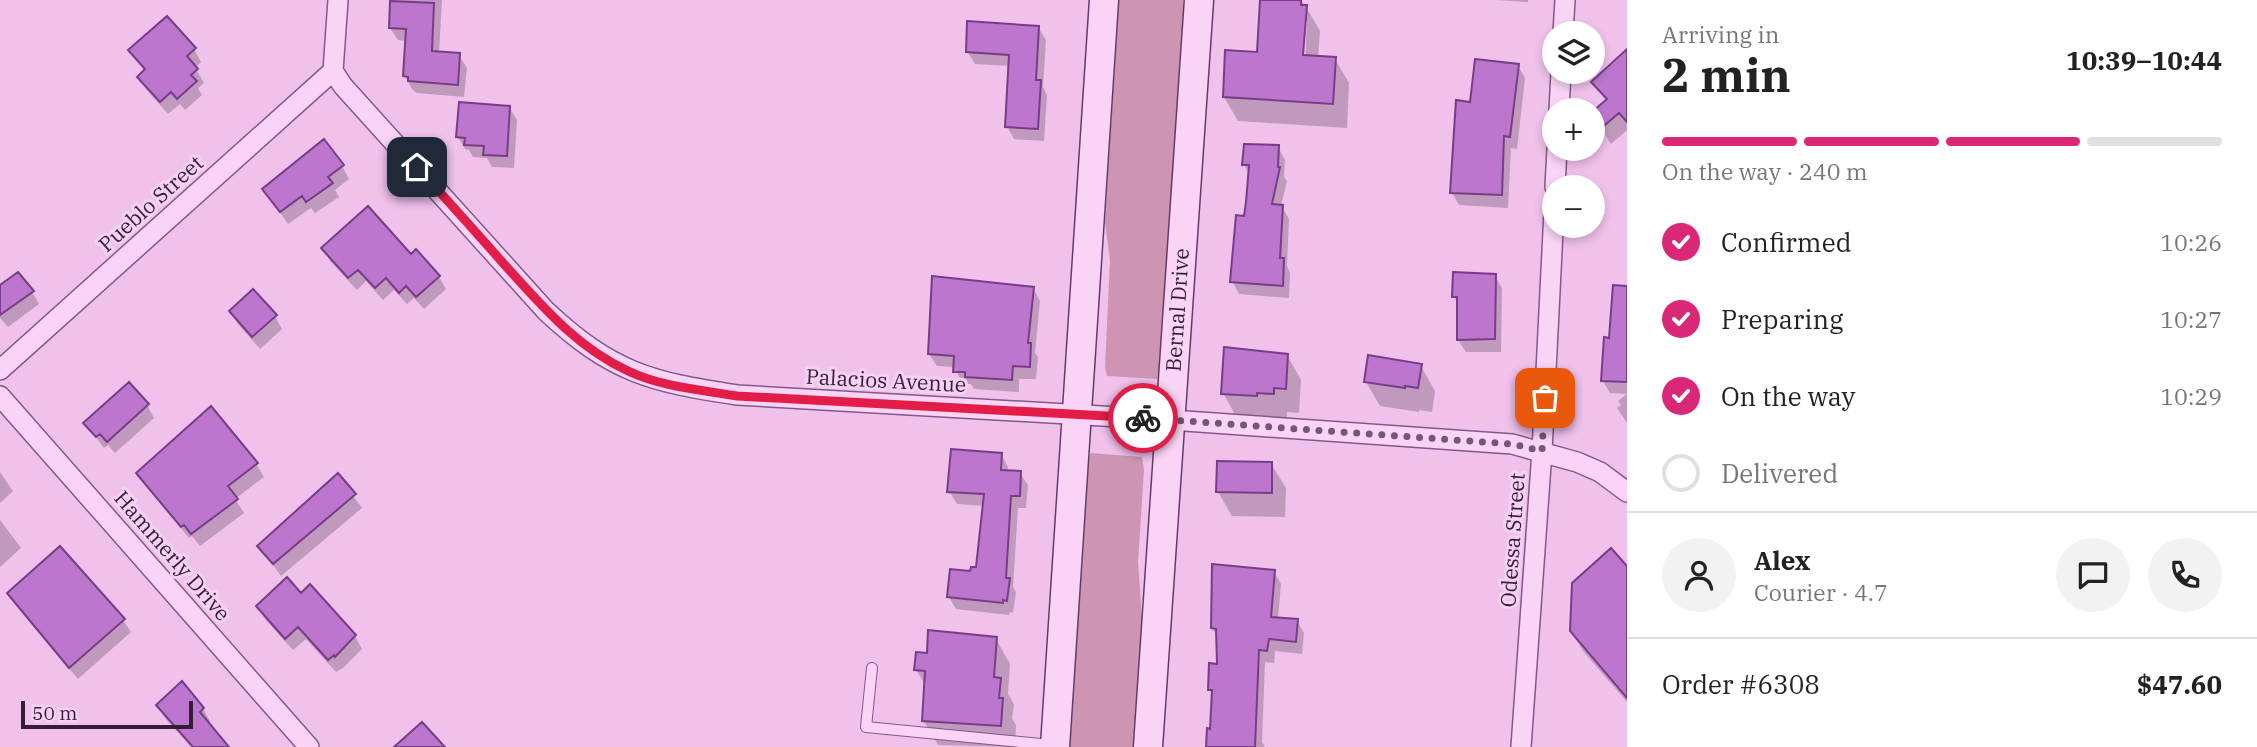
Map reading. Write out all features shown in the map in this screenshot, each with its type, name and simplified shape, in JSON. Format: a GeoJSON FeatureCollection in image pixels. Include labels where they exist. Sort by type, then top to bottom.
{"type":"FeatureCollection","features":[{"type":"Feature","properties":{"kind":"street"},"geometry":{"type":"LineString","coordinates":[[333,71],[338,0]]}},
{"type":"Feature","properties":{"kind":"street"},"geometry":{"type":"LineString","coordinates":[[1055,746],[1104,0]]}},
{"type":"Feature","properties":{"kind":"street","name":"Bernal Drive"},"geometry":{"type":"LineString","coordinates":[[1148,747],[1199,0]]}},
{"type":"Feature","properties":{"kind":"street"},"geometry":{"type":"LineString","coordinates":[[1564,21],[1565,0]]}},
{"type":"Feature","properties":{"kind":"street","name":"Pueblo Street"},"geometry":{"type":"LineString","coordinates":[[0,370],[333,71]]}},
{"type":"Feature","properties":{"kind":"street","name":"Palacios Avenue"},"geometry":{"type":"LineString","coordinates":[[333,71],[546,311],[595,353],[629,372],[673,386],[737,396],[1076,414],[1512,444],[1577,462],[1600,472],[1627,492]]}},
{"type":"Feature","properties":{"kind":"street","name":"Odessa Street"},"geometry":{"type":"LineString","coordinates":[[1521,747],[1542,451],[1553,238]]}},
{"type":"Feature","properties":{"kind":"street","name":"Hammerly Drive"},"geometry":{"type":"LineString","coordinates":[[0,396],[309,747]]}},
{"type":"Feature","properties":{"kind":"lane"},"geometry":{"type":"LineString","coordinates":[[872,667],[866,727],[1055,746]]}},
{"type":"Feature","properties":{"kind":"shaded area"},"geometry":{"type":"Polygon","coordinates":[[[1119,0],[1183,0],[1183,32],[1158,379],[1107,376],[1105,367],[1110,260],[1105,222],[1119,0]]]}},
{"type":"Feature","properties":{"kind":"shaded area"},"geometry":{"type":"Polygon","coordinates":[[[1091,453],[1142,457],[1144,470],[1138,562],[1143,631],[1135,747],[1070,747],[1088,461],[1091,453]]]}},
{"type":"Feature","properties":{"kind":"building"},"geometry":{"type":"Polygon","coordinates":[[[1260,0],[1301,0],[1301,5],[1307,5],[1303,55],[1336,57],[1333,104],[1223,97],[1225,50],[1257,52],[1260,0]]]}},
{"type":"Feature","properties":{"kind":"building"},"geometry":{"type":"Polygon","coordinates":[[[390,1],[434,3],[432,51],[460,53],[458,85],[408,81],[408,77],[403,76],[406,29],[389,28],[390,1]]]}},
{"type":"Feature","properties":{"kind":"building"},"geometry":{"type":"Polygon","coordinates":[[[167,16],[196,48],[187,56],[198,69],[191,75],[197,81],[177,99],[171,92],[160,102],[137,77],[145,69],[128,50],[167,16]]]}},
{"type":"Feature","properties":{"kind":"building"},"geometry":{"type":"Polygon","coordinates":[[[967,21],[1039,26],[1036,80],[1041,80],[1038,129],[1005,127],[1009,55],[966,52],[967,21]]]}},
{"type":"Feature","properties":{"kind":"building"},"geometry":{"type":"Polygon","coordinates":[[[1627,49],[1627,122],[1619,113],[1605,125],[1607,99],[1593,84],[1605,84],[1605,69],[1627,49]]]}},
{"type":"Feature","properties":{"kind":"building"},"geometry":{"type":"Polygon","coordinates":[[[1475,59],[1519,64],[1510,137],[1504,136],[1502,195],[1450,193],[1456,100],[1470,102],[1475,59]]]}},
{"type":"Feature","properties":{"kind":"building"},"geometry":{"type":"Polygon","coordinates":[[[459,102],[510,106],[507,156],[483,155],[484,146],[464,145],[465,138],[456,137],[459,102]]]}},
{"type":"Feature","properties":{"kind":"building"},"geometry":{"type":"Polygon","coordinates":[[[324,139],[344,165],[328,177],[333,183],[306,202],[302,196],[280,212],[262,189],[324,139]]]}},
{"type":"Feature","properties":{"kind":"building"},"geometry":{"type":"Polygon","coordinates":[[[1244,144],[1279,145],[1280,167],[1272,204],[1283,205],[1280,258],[1284,258],[1283,286],[1230,282],[1236,215],[1244,216],[1246,202],[1249,165],[1242,165],[1244,144]]]}},
{"type":"Feature","properties":{"kind":"building"},"geometry":{"type":"Polygon","coordinates":[[[368,206],[411,254],[416,249],[440,276],[416,297],[406,286],[399,293],[386,278],[375,288],[358,270],[348,278],[321,248],[368,206]]]}},
{"type":"Feature","properties":{"kind":"building"},"geometry":{"type":"Polygon","coordinates":[[[18,272],[34,291],[0,315],[0,285],[18,272]]]}},
{"type":"Feature","properties":{"kind":"building"},"geometry":{"type":"Polygon","coordinates":[[[1453,272],[1496,274],[1495,339],[1457,340],[1457,297],[1452,297],[1453,272]]]}},
{"type":"Feature","properties":{"kind":"building"},"geometry":{"type":"Polygon","coordinates":[[[932,276],[1034,287],[1028,343],[1031,343],[1030,367],[1013,366],[1012,380],[965,377],[965,372],[953,372],[954,356],[928,354],[932,276]]]}},
{"type":"Feature","properties":{"kind":"building"},"geometry":{"type":"Polygon","coordinates":[[[1613,285],[1627,286],[1627,382],[1601,381],[1604,337],[1609,338],[1613,285]]]}},
{"type":"Feature","properties":{"kind":"building"},"geometry":{"type":"Polygon","coordinates":[[[253,289],[277,315],[252,337],[229,311],[253,289]]]}},
{"type":"Feature","properties":{"kind":"building"},"geometry":{"type":"Polygon","coordinates":[[[1224,347],[1288,354],[1286,389],[1274,388],[1274,394],[1257,393],[1257,396],[1221,394],[1224,347]]]}},
{"type":"Feature","properties":{"kind":"building"},"geometry":{"type":"Polygon","coordinates":[[[1368,355],[1422,364],[1418,388],[1364,382],[1368,355]]]}},
{"type":"Feature","properties":{"kind":"building"},"geometry":{"type":"Polygon","coordinates":[[[129,382],[149,404],[107,442],[100,434],[96,437],[83,423],[129,382]]]}},
{"type":"Feature","properties":{"kind":"building"},"geometry":{"type":"Polygon","coordinates":[[[211,406],[258,463],[228,486],[238,499],[191,534],[184,525],[181,527],[136,473],[211,406]]]}},
{"type":"Feature","properties":{"kind":"building"},"geometry":{"type":"Polygon","coordinates":[[[951,449],[1002,453],[1001,470],[1021,471],[1020,496],[1011,496],[1006,578],[1010,578],[1007,601],[1003,600],[1003,603],[947,597],[950,569],[970,571],[971,567],[976,567],[984,494],[947,492],[951,449]]]}},
{"type":"Feature","properties":{"kind":"building"},"geometry":{"type":"Polygon","coordinates":[[[1217,461],[1272,462],[1272,493],[1216,492],[1217,461]]]}},
{"type":"Feature","properties":{"kind":"building"},"geometry":{"type":"Polygon","coordinates":[[[338,473],[356,494],[273,564],[257,546],[338,473]]]}},
{"type":"Feature","properties":{"kind":"building"},"geometry":{"type":"Polygon","coordinates":[[[60,546],[125,619],[69,668],[7,593],[60,546]]]}},
{"type":"Feature","properties":{"kind":"building"},"geometry":{"type":"Polygon","coordinates":[[[1611,548],[1627,566],[1627,698],[1570,631],[1572,583],[1611,548]]]}},
{"type":"Feature","properties":{"kind":"building"},"geometry":{"type":"Polygon","coordinates":[[[1212,564],[1275,570],[1271,617],[1298,619],[1296,642],[1269,639],[1267,651],[1259,650],[1255,747],[1206,747],[1212,690],[1208,690],[1209,663],[1217,664],[1216,629],[1211,628],[1212,564]]]}},
{"type":"Feature","properties":{"kind":"building"},"geometry":{"type":"Polygon","coordinates":[[[287,577],[301,593],[310,584],[356,635],[335,657],[334,655],[328,660],[298,627],[285,639],[256,606],[287,577]]]}},
{"type":"Feature","properties":{"kind":"building"},"geometry":{"type":"Polygon","coordinates":[[[928,630],[997,637],[994,677],[1001,678],[1001,726],[922,721],[925,671],[914,670],[916,652],[927,653],[928,630]]]}},
{"type":"Feature","properties":{"kind":"building"},"geometry":{"type":"Polygon","coordinates":[[[182,681],[204,708],[200,712],[229,747],[193,747],[156,705],[182,681]]]}},
{"type":"Feature","properties":{"kind":"building"},"geometry":{"type":"Polygon","coordinates":[[[422,722],[445,747],[394,747],[422,722]]]}},
{"type":"Feature","properties":{"kind":"way so far"},"geometry":{"type":"LineString","coordinates":[[1143,418],[1512,444],[1542,451],[1545,398]]}},
{"type":"Feature","properties":{"kind":"route"},"geometry":{"type":"LineString","coordinates":[[417,167],[546,311],[595,353],[629,372],[673,386],[737,396],[1143,418]]}}]}
